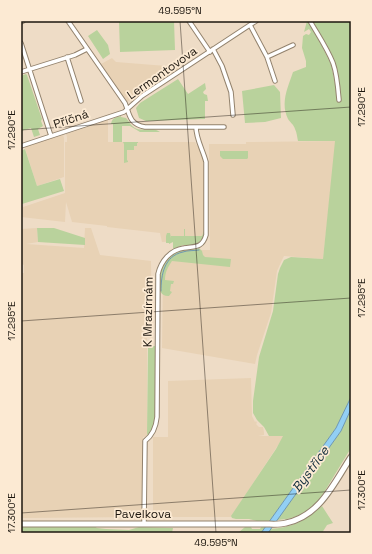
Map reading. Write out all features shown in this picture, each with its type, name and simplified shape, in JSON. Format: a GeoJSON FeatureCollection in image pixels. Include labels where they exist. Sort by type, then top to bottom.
{"type":"FeatureCollection","features":[{"type":"Feature","properties":{"kind":"street"},"geometry":{"type":"LineString","coordinates":[[68,21],[125,103],[127,110]]}},
{"type":"Feature","properties":{"kind":"street"},"geometry":{"type":"LineString","coordinates":[[189,21],[222,66],[231,92],[232,115]]}},
{"type":"Feature","properties":{"kind":"street","name":"Lermontovova"},"geometry":{"type":"LineString","coordinates":[[224,127],[140,126],[133,122],[127,110],[142,96],[256,21]]}},
{"type":"Feature","properties":{"kind":"street"},"geometry":{"type":"LineString","coordinates":[[310,21],[333,63],[339,100]]}},
{"type":"Feature","properties":{"kind":"street"},"geometry":{"type":"LineString","coordinates":[[250,25],[267,57],[275,81]]}},
{"type":"Feature","properties":{"kind":"street"},"geometry":{"type":"LineString","coordinates":[[21,43],[51,136]]}},
{"type":"Feature","properties":{"kind":"street"},"geometry":{"type":"LineString","coordinates":[[267,57],[293,46]]}},
{"type":"Feature","properties":{"kind":"street"},"geometry":{"type":"LineString","coordinates":[[21,72],[87,49]]}},
{"type":"Feature","properties":{"kind":"street"},"geometry":{"type":"LineString","coordinates":[[67,57],[81,101]]}},
{"type":"Feature","properties":{"kind":"street","name":"Příčná"},"geometry":{"type":"LineString","coordinates":[[21,146],[122,113],[127,110]]}},
{"type":"Feature","properties":{"kind":"street","name":"K Mrazírnám"},"geometry":{"type":"LineString","coordinates":[[144,524],[145,440],[154,430],[157,418],[158,274],[163,262],[170,255],[180,249],[199,246],[205,240],[207,233],[206,162],[197,135],[196,127]]}},
{"type":"Feature","properties":{"kind":"street","name":"Pavelkova"},"geometry":{"type":"LineString","coordinates":[[21,524],[280,524],[290,522],[307,515],[317,507],[327,495],[351,456]]}},
{"type":"Feature","properties":{"kind":"shaded area"},"geometry":{"type":"Polygon","coordinates":[[[112,58],[116,62],[180,68],[127,102],[101,64],[112,58]]]}},
{"type":"Feature","properties":{"kind":"shaded area"},"geometry":{"type":"Polygon","coordinates":[[[108,120],[108,142],[195,142],[200,150],[204,170],[204,230],[201,239],[162,242],[160,233],[72,222],[66,202],[65,222],[21,217],[22,204],[23,207],[65,193],[66,134],[108,120]]]}},
{"type":"Feature","properties":{"kind":"shaded area"},"geometry":{"type":"Polygon","coordinates":[[[63,135],[64,177],[37,186],[24,145],[51,136],[54,138],[63,135]]]}},
{"type":"Feature","properties":{"kind":"shaded area"},"geometry":{"type":"Polygon","coordinates":[[[336,141],[323,259],[284,256],[277,271],[271,313],[255,364],[162,348],[163,274],[174,257],[200,250],[210,250],[209,144],[336,141]]]}},
{"type":"Feature","properties":{"kind":"shaded area"},"geometry":{"type":"Polygon","coordinates":[[[37,228],[38,242],[26,244],[84,248],[85,228],[91,228],[100,255],[151,261],[152,338],[147,338],[147,436],[143,437],[143,517],[21,518],[21,273],[24,273],[24,265],[22,264],[21,229],[37,228]]]}},
{"type":"Feature","properties":{"kind":"shaded area"},"geometry":{"type":"Polygon","coordinates":[[[251,378],[252,416],[259,427],[263,427],[264,432],[264,435],[258,436],[284,436],[231,517],[153,517],[153,437],[168,437],[168,381],[251,378]]]}},
{"type":"Feature","properties":{"kind":"green space"},"geometry":{"type":"Polygon","coordinates":[[[119,21],[174,21],[175,50],[120,52],[119,21]]]}},
{"type":"Feature","properties":{"kind":"green space"},"geometry":{"type":"Polygon","coordinates":[[[307,21],[331,64],[338,98],[341,97],[337,71],[330,52],[312,21],[351,21],[351,397],[336,428],[261,533],[240,533],[239,532],[245,527],[260,529],[264,523],[249,519],[236,519],[232,518],[231,516],[276,449],[283,436],[269,436],[253,413],[253,401],[259,357],[273,311],[278,274],[284,260],[291,257],[323,259],[335,141],[298,141],[296,130],[288,119],[285,107],[287,89],[293,72],[306,67],[306,61],[302,48],[303,36],[306,34],[309,35],[311,32],[309,29],[304,32],[307,21]]]}},
{"type":"Feature","properties":{"kind":"green space"},"geometry":{"type":"Polygon","coordinates":[[[97,30],[108,45],[110,54],[103,59],[88,36],[97,30]]]}},
{"type":"Feature","properties":{"kind":"green space"},"geometry":{"type":"Polygon","coordinates":[[[26,74],[42,119],[41,121],[43,126],[38,129],[40,135],[34,137],[31,128],[21,131],[21,76],[26,74]]]}},
{"type":"Feature","properties":{"kind":"green space"},"geometry":{"type":"Polygon","coordinates":[[[178,79],[188,94],[205,83],[206,89],[203,92],[207,95],[208,101],[205,101],[205,119],[146,121],[139,118],[136,108],[140,103],[178,79]]]}},
{"type":"Feature","properties":{"kind":"green space"},"geometry":{"type":"Polygon","coordinates":[[[274,85],[280,92],[281,118],[265,122],[245,123],[242,91],[274,85]]]}},
{"type":"Feature","properties":{"kind":"green space"},"geometry":{"type":"Polygon","coordinates":[[[119,116],[126,118],[135,128],[154,129],[160,132],[140,132],[130,126],[122,126],[122,142],[113,142],[113,124],[111,124],[113,119],[119,116]]]}},
{"type":"Feature","properties":{"kind":"green space"},"geometry":{"type":"Polygon","coordinates":[[[123,142],[138,142],[137,146],[134,146],[134,150],[127,150],[128,162],[124,163],[124,144],[123,142]]]}},
{"type":"Feature","properties":{"kind":"green space"},"geometry":{"type":"Polygon","coordinates":[[[25,149],[37,186],[60,179],[64,191],[22,204],[21,151],[25,149]]]}},
{"type":"Feature","properties":{"kind":"green space"},"geometry":{"type":"Polygon","coordinates":[[[220,151],[248,151],[248,158],[223,159],[220,156],[220,151]]]}},
{"type":"Feature","properties":{"kind":"green space"},"geometry":{"type":"Polygon","coordinates":[[[37,228],[54,228],[85,238],[85,245],[38,242],[37,228]]]}},
{"type":"Feature","properties":{"kind":"green space"},"geometry":{"type":"Polygon","coordinates":[[[184,229],[185,236],[202,236],[204,230],[204,237],[198,243],[193,245],[183,245],[173,249],[173,242],[169,244],[166,243],[167,233],[170,233],[171,238],[171,236],[184,236],[184,229]]]}},
{"type":"Feature","properties":{"kind":"green space"},"geometry":{"type":"Polygon","coordinates":[[[199,248],[205,257],[231,259],[230,267],[172,261],[167,270],[165,280],[174,281],[173,284],[171,284],[170,291],[172,292],[169,296],[162,293],[159,286],[160,276],[162,268],[167,260],[178,252],[199,248]]]}},
{"type":"Feature","properties":{"kind":"green space"},"geometry":{"type":"Polygon","coordinates":[[[148,346],[155,346],[155,419],[151,432],[147,435],[148,346]]]}},
{"type":"Feature","properties":{"kind":"green space"},"geometry":{"type":"Polygon","coordinates":[[[351,409],[351,448],[319,500],[309,509],[297,516],[277,520],[341,431],[351,409]]]}},
{"type":"Feature","properties":{"kind":"green space"},"geometry":{"type":"Polygon","coordinates":[[[322,506],[333,523],[327,525],[322,533],[268,533],[270,529],[285,527],[298,522],[322,506]]]}},
{"type":"Feature","properties":{"kind":"green space"},"geometry":{"type":"Polygon","coordinates":[[[21,526],[94,526],[97,528],[129,530],[139,527],[173,528],[172,533],[21,533],[21,526]]]}},
{"type":"Feature","properties":{"kind":"water","name":"Bystřice"},"geometry":{"type":"Polygon","coordinates":[[[351,397],[351,409],[341,431],[268,533],[261,533],[336,428],[351,397]]]}},
{"type":"Feature","properties":{"kind":"waterway"},"geometry":{"type":"LineString","coordinates":[[161,291],[163,273],[168,262],[177,254],[185,251],[199,250]]}}]}
